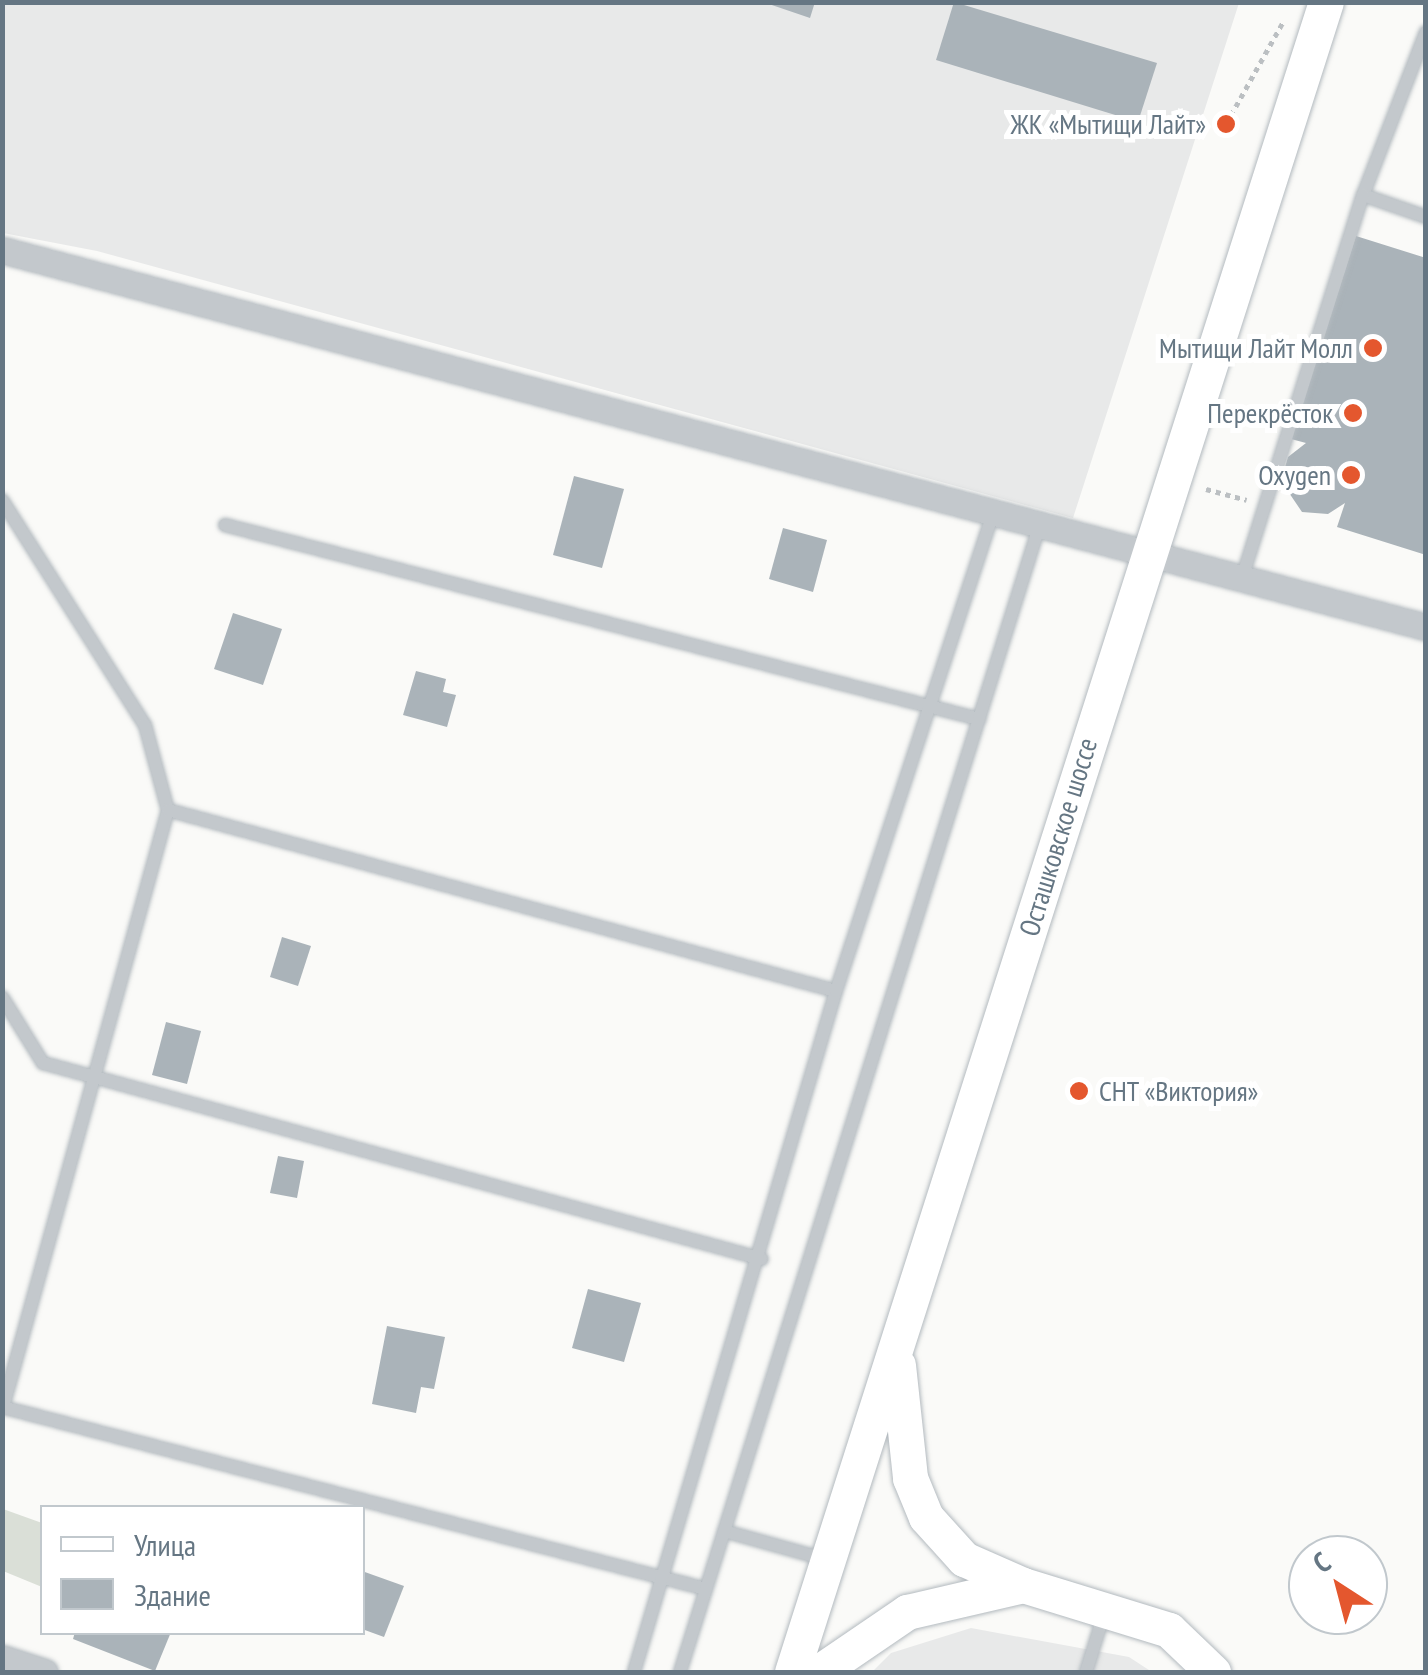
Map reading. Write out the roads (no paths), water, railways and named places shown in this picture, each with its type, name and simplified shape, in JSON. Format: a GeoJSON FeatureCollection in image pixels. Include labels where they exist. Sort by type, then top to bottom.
{"type":"FeatureCollection","features":[{"type":"Feature","properties":{"kind":"main road","name":"Осташковское шоссе"},"geometry":{"type":"LineString","coordinates":[[792,1672],[1326,2]]}},
{"type":"Feature","properties":{"kind":"main road"},"geometry":{"type":"LineString","coordinates":[[896,1354],[910,1478],[926,1517],[964,1558],[1023,1585],[1169,1630],[1213,1672]]}},
{"type":"Feature","properties":{"kind":"main road"},"geometry":{"type":"LineString","coordinates":[[819,1672],[907,1612],[1023,1585]]}},
{"type":"Feature","properties":{"kind":"street"},"geometry":{"type":"LineString","coordinates":[[2,250],[992,516],[1426,627]]}},
{"type":"Feature","properties":{"kind":"street"},"geometry":{"type":"LineString","coordinates":[[2,1658],[45,1672]]}},
{"type":"Feature","properties":{"kind":"lane"},"geometry":{"type":"LineString","coordinates":[[1242,578],[1262,504],[1362,195],[1426,32]]}},
{"type":"Feature","properties":{"kind":"lane"},"geometry":{"type":"LineString","coordinates":[[1362,195],[1426,217]]}},
{"type":"Feature","properties":{"kind":"lane"},"geometry":{"type":"LineString","coordinates":[[2,500],[145,725],[168,810],[3,1407],[706,1589]]}},
{"type":"Feature","properties":{"kind":"lane"},"geometry":{"type":"LineString","coordinates":[[634,1672],[762,1259],[836,992],[992,516]]}},
{"type":"Feature","properties":{"kind":"lane"},"geometry":{"type":"LineString","coordinates":[[226,525],[979,719]]}},
{"type":"Feature","properties":{"kind":"lane"},"geometry":{"type":"LineString","coordinates":[[680,1672],[1039,527]]}},
{"type":"Feature","properties":{"kind":"lane"},"geometry":{"type":"LineString","coordinates":[[168,810],[836,992]]}},
{"type":"Feature","properties":{"kind":"lane"},"geometry":{"type":"LineString","coordinates":[[2,997],[43,1062],[762,1259]]}},
{"type":"Feature","properties":{"kind":"lane"},"geometry":{"type":"LineString","coordinates":[[724,1531],[828,1560]]}},
{"type":"Feature","properties":{"kind":"lane"},"geometry":{"type":"LineString","coordinates":[[1086,1672],[1106,1608]]}},
{"type":"Feature","properties":{"kind":"place","name":"ЖК «Мытищи Лайт»"},"geometry":{"type":"Point","coordinates":[1226,124]}},
{"type":"Feature","properties":{"kind":"place","name":"Мытищи Лайт Молл"},"geometry":{"type":"Point","coordinates":[1373,348]}},
{"type":"Feature","properties":{"kind":"place","name":"Перекрёсток"},"geometry":{"type":"Point","coordinates":[1353,413]}},
{"type":"Feature","properties":{"kind":"place","name":"Oxygen"},"geometry":{"type":"Point","coordinates":[1351,475]}},
{"type":"Feature","properties":{"kind":"place","name":"СНТ «Виктория»"},"geometry":{"type":"Point","coordinates":[1079,1091]}}]}
